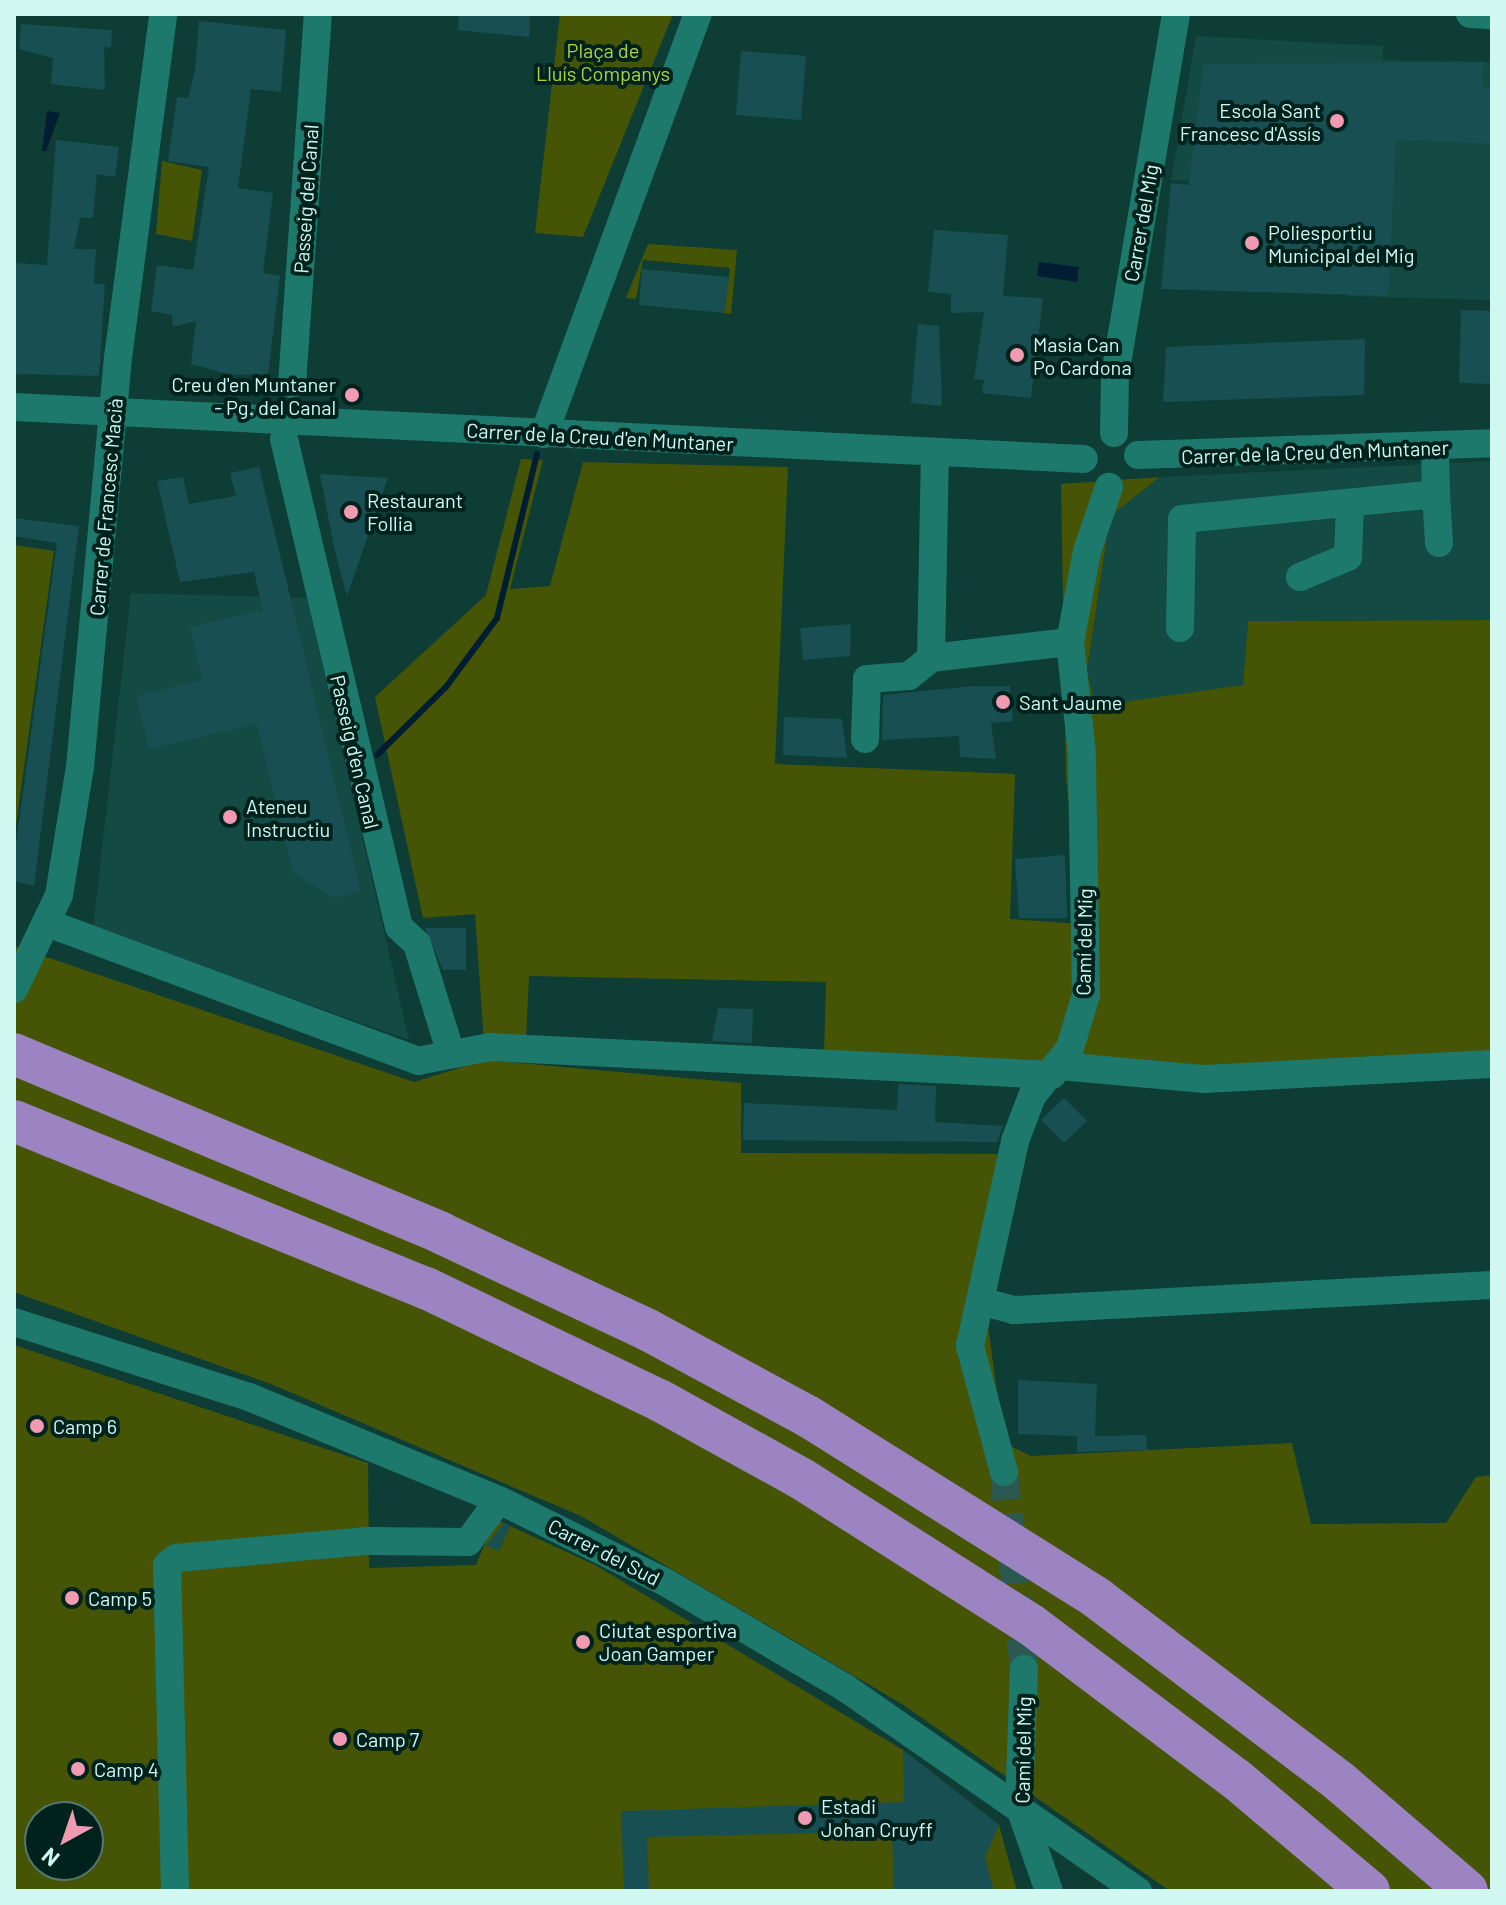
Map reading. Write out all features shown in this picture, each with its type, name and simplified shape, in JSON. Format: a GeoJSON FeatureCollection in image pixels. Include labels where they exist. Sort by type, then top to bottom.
{"type":"FeatureCollection","features":[{"type":"Feature","properties":{"kind":"highway"},"geometry":{"type":"LineString","coordinates":[[14,1054],[441,1233],[648,1330],[809,1417],[1097,1598],[1329,1773],[1467,1891]]}},
{"type":"Feature","properties":{"kind":"highway"},"geometry":{"type":"LineString","coordinates":[[14,1121],[426,1288],[659,1400],[802,1479],[1030,1624],[1236,1779],[1369,1891]]}},
{"type":"Feature","properties":{"kind":"street","name":"Carrer de Francesc Macià"},"geometry":{"type":"LineString","coordinates":[[14,989],[50,924],[80,767],[163,14]]}},
{"type":"Feature","properties":{"kind":"street","name":"Passeig del Canal"},"geometry":{"type":"LineString","coordinates":[[292,384],[318,14]]}},
{"type":"Feature","properties":{"kind":"street"},"geometry":{"type":"LineString","coordinates":[[544,434],[698,14]]}},
{"type":"Feature","properties":{"kind":"street","name":"Carrer del Mig"},"geometry":{"type":"LineString","coordinates":[[1114,433],[1115,375],[1176,14]]}},
{"type":"Feature","properties":{"kind":"street"},"geometry":{"type":"LineString","coordinates":[[1470,14],[1492,15]]}},
{"type":"Feature","properties":{"kind":"street","name":"Carrer de la Creu d'en Muntaner"},"geometry":{"type":"LineString","coordinates":[[14,388],[84,391],[117,412]]}},
{"type":"Feature","properties":{"kind":"street","name":"Carrer de la Creu d'en Muntaner"},"geometry":{"type":"LineString","coordinates":[[14,407],[935,455],[1084,459]]}},
{"type":"Feature","properties":{"kind":"street"},"geometry":{"type":"LineString","coordinates":[[1114,433],[1138,455],[1131,478],[1109,487],[1088,475],[1084,459],[1091,441],[1114,433]]}},
{"type":"Feature","properties":{"kind":"street","name":"Passeig d'en Canal"},"geometry":{"type":"LineString","coordinates":[[284,439],[399,927],[417,944],[451,1054]]}},
{"type":"Feature","properties":{"kind":"street","name":"Carrer de la Creu d'en Muntaner"},"geometry":{"type":"LineString","coordinates":[[1138,455],[1435,448],[1492,443]]}},
{"type":"Feature","properties":{"kind":"street"},"geometry":{"type":"LineString","coordinates":[[1435,448],[1439,543]]}},
{"type":"Feature","properties":{"kind":"street"},"geometry":{"type":"LineString","coordinates":[[931,658],[935,455]]}},
{"type":"Feature","properties":{"kind":"street","name":"Camí del Mig"},"geometry":{"type":"LineString","coordinates":[[1004,1472],[970,1346],[1015,1141],[1032,1096],[1056,1070],[1086,995],[1088,968],[1082,754],[1070,642],[1087,551],[1109,487]]}},
{"type":"Feature","properties":{"kind":"street"},"geometry":{"type":"LineString","coordinates":[[1180,628],[1176,527],[1182,519],[1436,494]]}},
{"type":"Feature","properties":{"kind":"street"},"geometry":{"type":"LineString","coordinates":[[1300,577],[1348,557],[1350,504]]}},
{"type":"Feature","properties":{"kind":"street"},"geometry":{"type":"LineString","coordinates":[[865,739],[862,684],[909,676],[931,658],[1070,642]]}},
{"type":"Feature","properties":{"kind":"street"},"geometry":{"type":"LineString","coordinates":[[50,924],[418,1061],[490,1047],[1204,1079],[1492,1064]]}},
{"type":"Feature","properties":{"kind":"street"},"geometry":{"type":"LineString","coordinates":[[980,1301],[1014,1310],[1492,1285]]}},
{"type":"Feature","properties":{"kind":"street","name":"Carrer del Sud"},"geometry":{"type":"LineString","coordinates":[[14,1322],[249,1397],[499,1500],[665,1582],[832,1679],[1019,1805],[1138,1891]]}},
{"type":"Feature","properties":{"kind":"street"},"geometry":{"type":"LineString","coordinates":[[175,1891],[167,1565],[176,1558],[368,1541],[468,1542],[499,1500]]}},
{"type":"Feature","properties":{"kind":"street","name":"Camí del Mig"},"geometry":{"type":"LineString","coordinates":[[1024,1669],[1019,1805],[1046,1883]]}},
{"type":"Feature","properties":{"kind":"street","name":"Camí del Mig"},"geometry":{"type":"LineString","coordinates":[[1046,1883],[1075,1844]]}},
{"type":"Feature","properties":{"kind":"shaded area","name":"Escola Sant Francesc d'Assís"},"geometry":{"type":"Polygon","coordinates":[[[1196,36],[1383,46],[1383,60],[1492,62],[1492,300],[1347,296],[1351,191],[1171,180],[1196,36]]]}},
{"type":"Feature","properties":{"kind":"shaded area"},"geometry":{"type":"Polygon","coordinates":[[[47,111],[60,113],[46,151],[42,151],[47,111]]]}},
{"type":"Feature","properties":{"kind":"shaded area"},"geometry":{"type":"Polygon","coordinates":[[[1039,262],[1079,267],[1077,282],[1037,276],[1039,262]]]}},
{"type":"Feature","properties":{"kind":"shaded area"},"geometry":{"type":"Polygon","coordinates":[[[1492,461],[1492,620],[1248,621],[1243,685],[1095,707],[1087,670],[1110,516],[1160,477],[1492,461]]]}},
{"type":"Feature","properties":{"kind":"shaded area","name":"Ateneu Instructiu"},"geometry":{"type":"Polygon","coordinates":[[[131,593],[307,598],[409,1040],[93,928],[131,593]]]}},
{"type":"Feature","properties":{"kind":"green space","name":"Plaça de Lluís Companys"},"geometry":{"type":"Polygon","coordinates":[[[560,14],[673,14],[583,237],[535,233],[560,14]]]}},
{"type":"Feature","properties":{"kind":"green space"},"geometry":{"type":"Polygon","coordinates":[[[162,161],[202,170],[192,241],[156,234],[162,161]]]}},
{"type":"Feature","properties":{"kind":"green space"},"geometry":{"type":"Polygon","coordinates":[[[648,244],[737,250],[731,314],[724,313],[730,268],[643,260],[636,299],[626,298],[648,244]]]}},
{"type":"Feature","properties":{"kind":"green space"},"geometry":{"type":"Polygon","coordinates":[[[521,459],[543,460],[510,589],[550,586],[583,462],[788,467],[775,764],[1015,774],[1010,919],[1080,924],[1066,776],[1061,484],[1160,477],[1110,516],[1087,670],[1095,706],[1243,685],[1248,621],[1492,620],[1492,1069],[1073,1072],[1039,1098],[988,1326],[1004,1443],[1031,1456],[1292,1443],[1311,1524],[1446,1523],[1476,1477],[1492,1475],[1492,1891],[1170,1891],[902,1704],[581,1516],[271,1384],[14,1292],[14,946],[414,1082],[485,1060],[741,1083],[741,1153],[1005,1154],[1036,1067],[824,1054],[826,982],[529,976],[526,1040],[484,1042],[475,914],[423,918],[375,697],[486,595],[521,459]]]}},
{"type":"Feature","properties":{"kind":"green space"},"geometry":{"type":"Polygon","coordinates":[[[14,545],[54,551],[14,840],[14,545]]]}},
{"type":"Feature","properties":{"kind":"green space","name":"Ciutat esportiva Joan Gamper"},"geometry":{"type":"Polygon","coordinates":[[[14,1345],[368,1463],[369,1568],[476,1565],[495,1519],[595,1565],[903,1750],[999,1825],[1017,1891],[14,1891],[14,1345]]]}},
{"type":"Feature","properties":{"kind":"building"},"geometry":{"type":"Polygon","coordinates":[[[459,14],[530,14],[529,37],[458,30],[459,14]]]}},
{"type":"Feature","properties":{"kind":"building"},"geometry":{"type":"Polygon","coordinates":[[[199,21],[286,30],[281,92],[251,89],[238,188],[273,193],[263,273],[280,276],[268,374],[232,375],[191,364],[196,321],[173,327],[172,315],[151,311],[157,265],[193,270],[209,167],[168,161],[177,97],[188,98],[195,71],[199,21]]]}},
{"type":"Feature","properties":{"kind":"building"},"geometry":{"type":"Polygon","coordinates":[[[21,24],[112,30],[111,48],[104,47],[105,90],[51,84],[53,58],[19,49],[21,24]]]}},
{"type":"Feature","properties":{"kind":"building"},"geometry":{"type":"Polygon","coordinates":[[[741,51],[806,56],[801,120],[736,115],[741,51]]]}},
{"type":"Feature","properties":{"kind":"building","name":"Escola Sant Francesc d'Assís"},"geometry":{"type":"Polygon","coordinates":[[[1484,62],[1482,86],[1492,88],[1490,144],[1396,140],[1388,296],[1161,289],[1171,183],[1189,185],[1204,64],[1484,62]]]}},
{"type":"Feature","properties":{"kind":"building"},"geometry":{"type":"Polygon","coordinates":[[[56,140],[119,147],[115,177],[97,174],[93,218],[80,218],[74,249],[96,249],[94,284],[105,284],[99,376],[14,374],[14,263],[47,265],[56,140]]]}},
{"type":"Feature","properties":{"kind":"building"},"geometry":{"type":"Polygon","coordinates":[[[934,230],[1008,235],[1003,296],[1043,298],[1031,398],[982,393],[984,380],[974,379],[984,312],[951,313],[951,294],[928,292],[934,230]]]}},
{"type":"Feature","properties":{"kind":"building"},"geometry":{"type":"Polygon","coordinates":[[[642,269],[729,277],[724,313],[639,305],[642,269]]]}},
{"type":"Feature","properties":{"kind":"building"},"geometry":{"type":"Polygon","coordinates":[[[1461,310],[1492,311],[1492,384],[1459,383],[1461,310]]]}},
{"type":"Feature","properties":{"kind":"building"},"geometry":{"type":"Polygon","coordinates":[[[918,324],[939,326],[942,406],[911,403],[918,324]]]}},
{"type":"Feature","properties":{"kind":"building"},"geometry":{"type":"Polygon","coordinates":[[[1365,339],[1364,395],[1163,402],[1166,347],[1365,339]]]}},
{"type":"Feature","properties":{"kind":"building"},"geometry":{"type":"Polygon","coordinates":[[[259,467],[361,892],[334,898],[293,873],[257,724],[149,749],[136,696],[202,680],[190,627],[263,610],[254,572],[180,582],[157,481],[183,477],[189,504],[236,496],[230,473],[259,467]]]}},
{"type":"Feature","properties":{"kind":"building","name":"Restaurant Follia"},"geometry":{"type":"Polygon","coordinates":[[[320,474],[388,478],[347,596],[334,547],[320,474]]]}},
{"type":"Feature","properties":{"kind":"building"},"geometry":{"type":"Polygon","coordinates":[[[14,518],[79,526],[34,886],[14,881],[14,858],[57,543],[14,536],[14,518]]]}},
{"type":"Feature","properties":{"kind":"building"},"geometry":{"type":"Polygon","coordinates":[[[851,624],[850,656],[803,660],[800,628],[851,624]]]}},
{"type":"Feature","properties":{"kind":"building"},"geometry":{"type":"Polygon","coordinates":[[[973,686],[1010,686],[1013,721],[991,723],[996,759],[960,757],[959,736],[882,740],[883,695],[973,686]]]}},
{"type":"Feature","properties":{"kind":"building"},"geometry":{"type":"Polygon","coordinates":[[[784,717],[842,719],[847,758],[783,755],[784,717]]]}},
{"type":"Feature","properties":{"kind":"building"},"geometry":{"type":"Polygon","coordinates":[[[1065,855],[1067,918],[1019,918],[1015,859],[1065,855]]]}},
{"type":"Feature","properties":{"kind":"building"},"geometry":{"type":"Polygon","coordinates":[[[425,928],[466,928],[466,970],[443,970],[425,928]]]}},
{"type":"Feature","properties":{"kind":"building"},"geometry":{"type":"Polygon","coordinates":[[[718,1008],[753,1009],[752,1043],[712,1041],[718,1008]]]}},
{"type":"Feature","properties":{"kind":"building"},"geometry":{"type":"Polygon","coordinates":[[[898,1084],[936,1086],[935,1122],[1003,1126],[997,1142],[743,1140],[744,1103],[897,1110],[898,1084]]]}},
{"type":"Feature","properties":{"kind":"building"},"geometry":{"type":"Polygon","coordinates":[[[1064,1098],[1087,1121],[1064,1143],[1041,1120],[1064,1098]]]}},
{"type":"Feature","properties":{"kind":"building"},"geometry":{"type":"Polygon","coordinates":[[[1018,1380],[1097,1384],[1095,1436],[1146,1435],[1147,1450],[1077,1452],[1077,1436],[1018,1434],[1018,1380]]]}},
{"type":"Feature","properties":{"kind":"building"},"geometry":{"type":"Polygon","coordinates":[[[504,1523],[510,1526],[499,1551],[486,1546],[504,1523]]]}},
{"type":"Feature","properties":{"kind":"building"},"geometry":{"type":"Polygon","coordinates":[[[903,1750],[999,1825],[985,1857],[994,1891],[894,1891],[892,1831],[647,1837],[649,1891],[624,1891],[621,1811],[904,1802],[903,1750]]]}},
{"type":"Feature","properties":{"kind":"waterway"},"geometry":{"type":"LineString","coordinates":[[377,755],[446,687],[497,618],[537,454]]}},
{"type":"Feature","properties":{"kind":"tunnel"},"geometry":{"type":"LineString","coordinates":[[1004,1472],[1024,1669]]}},
{"type":"Feature","properties":{"kind":"place","name":"Escola Sant Francesc d'Assís"},"geometry":{"type":"Point","coordinates":[1337,121]}},
{"type":"Feature","properties":{"kind":"place","name":"Poliesportiu Municipal del Mig"},"geometry":{"type":"Point","coordinates":[1252,243]}},
{"type":"Feature","properties":{"kind":"place","name":"Masia Can Po Cardona"},"geometry":{"type":"Point","coordinates":[1017,355]}},
{"type":"Feature","properties":{"kind":"place","name":"Creu d'en Muntaner - Pg. del Canal"},"geometry":{"type":"Point","coordinates":[352,395]}},
{"type":"Feature","properties":{"kind":"place","name":"Restaurant Follia"},"geometry":{"type":"Point","coordinates":[351,512]}},
{"type":"Feature","properties":{"kind":"place","name":"Sant Jaume"},"geometry":{"type":"Point","coordinates":[1003,702]}},
{"type":"Feature","properties":{"kind":"place","name":"Ateneu Instructiu"},"geometry":{"type":"Point","coordinates":[230,817]}},
{"type":"Feature","properties":{"kind":"place","name":"Camp 6"},"geometry":{"type":"Point","coordinates":[37,1426]}},
{"type":"Feature","properties":{"kind":"place","name":"Camp 5"},"geometry":{"type":"Point","coordinates":[72,1598]}},
{"type":"Feature","properties":{"kind":"place","name":"Ciutat esportiva Joan Gamper"},"geometry":{"type":"Point","coordinates":[583,1642]}},
{"type":"Feature","properties":{"kind":"place","name":"Camp 7"},"geometry":{"type":"Point","coordinates":[340,1739]}},
{"type":"Feature","properties":{"kind":"place","name":"Camp 4"},"geometry":{"type":"Point","coordinates":[78,1769]}},
{"type":"Feature","properties":{"kind":"place","name":"Estadi Johan Cruyff"},"geometry":{"type":"Point","coordinates":[805,1818]}}]}
